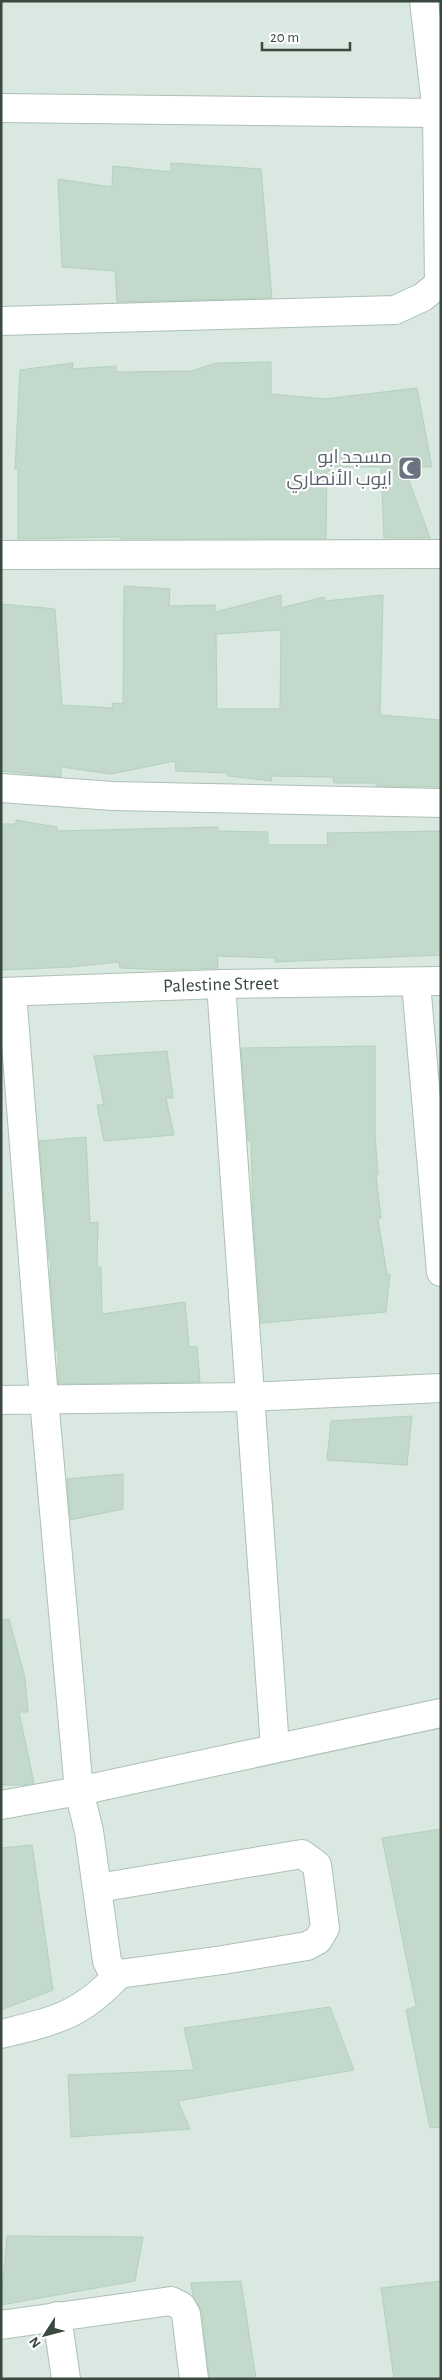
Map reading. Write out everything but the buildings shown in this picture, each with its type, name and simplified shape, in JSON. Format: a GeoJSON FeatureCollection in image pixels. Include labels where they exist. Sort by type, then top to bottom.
{"type":"FeatureCollection","features":[{"type":"Feature","properties":{"kind":"street"},"geometry":{"type":"LineString","coordinates":[[1,321],[395,310],[423,297],[439,284],[440,196],[437,113],[424,1]]}},
{"type":"Feature","properties":{"kind":"street"},"geometry":{"type":"LineString","coordinates":[[1,108],[437,113]]}},
{"type":"Feature","properties":{"kind":"street"},"geometry":{"type":"LineString","coordinates":[[1,555],[441,554]]}},
{"type":"Feature","properties":{"kind":"street"},"geometry":{"type":"LineString","coordinates":[[1,788],[113,796],[441,803]]}},
{"type":"Feature","properties":{"kind":"street"},"geometry":{"type":"LineString","coordinates":[[428,982],[441,1272]]}},
{"type":"Feature","properties":{"kind":"street","name":"Palestine Street"},"geometry":{"type":"LineString","coordinates":[[7,992],[221,984],[428,982]]}},
{"type":"Feature","properties":{"kind":"street"},"geometry":{"type":"LineString","coordinates":[[221,984],[275,1748]]}},
{"type":"Feature","properties":{"kind":"street"},"geometry":{"type":"LineString","coordinates":[[7,992],[78,1791],[89,1831],[107,1961],[111,1968],[119,1974]]}},
{"type":"Feature","properties":{"kind":"street"},"geometry":{"type":"LineString","coordinates":[[1,1400],[250,1397],[441,1388]]}},
{"type":"Feature","properties":{"kind":"street"},"geometry":{"type":"LineString","coordinates":[[1,1805],[78,1791],[441,1713]]}},
{"type":"Feature","properties":{"kind":"street"},"geometry":{"type":"LineString","coordinates":[[1,2034],[48,2023],[81,2009],[119,1974],[308,1946],[318,1940],[325,1928],[316,1865],[302,1854],[98,1888]]}},
{"type":"Feature","properties":{"kind":"street"},"geometry":{"type":"LineString","coordinates":[[1,2325],[171,2301],[181,2306],[186,2314],[194,2379]]}},
{"type":"Feature","properties":{"kind":"street"},"geometry":{"type":"LineString","coordinates":[[57,2316],[66,2379]]}},
{"type":"Feature","properties":{"kind":"shaded area"},"geometry":{"type":"Polygon","coordinates":[[[1,1],[424,1],[441,287],[441,2379],[1,2379],[1,1]]]}},
{"type":"Feature","properties":{"kind":"place","name":"مسجد ابو ايوب الأنصاري"},"geometry":{"type":"Point","coordinates":[410,468]}}]}
